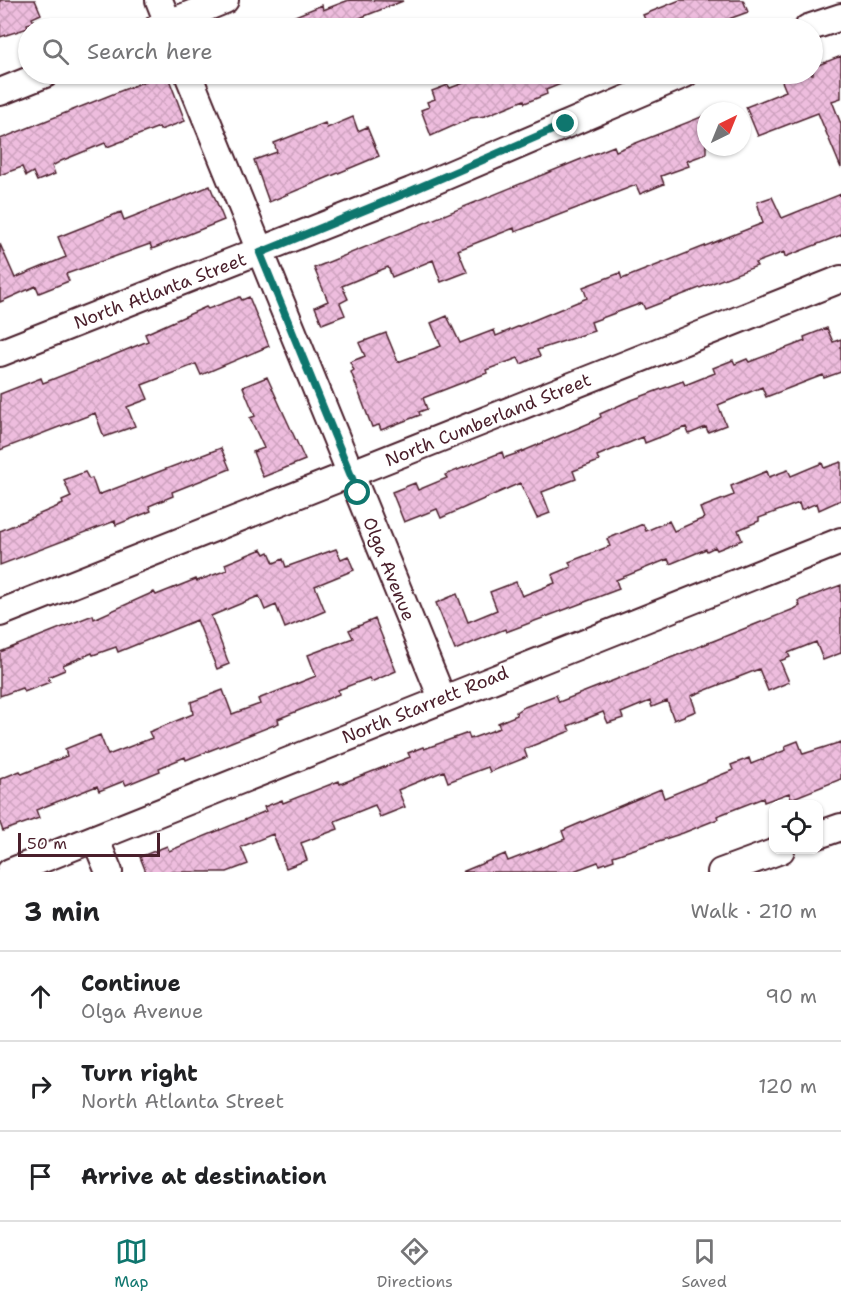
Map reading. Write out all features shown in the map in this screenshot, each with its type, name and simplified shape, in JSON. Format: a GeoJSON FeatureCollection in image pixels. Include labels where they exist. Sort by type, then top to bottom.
{"type":"FeatureCollection","features":[{"type":"Feature","properties":{"kind":"street"},"geometry":{"type":"LineString","coordinates":[[159,0],[163,18]]}},
{"type":"Feature","properties":{"kind":"street"},"geometry":{"type":"LineString","coordinates":[[185,18],[225,0]]}},
{"type":"Feature","properties":{"kind":"street"},"geometry":{"type":"LineString","coordinates":[[823,23],[841,17]]}},
{"type":"Feature","properties":{"kind":"street"},"geometry":{"type":"LineString","coordinates":[[0,92],[20,84]]}},
{"type":"Feature","properties":{"kind":"street","name":"Olga Avenue"},"geometry":{"type":"LineString","coordinates":[[192,84],[442,698]]}},
{"type":"Feature","properties":{"kind":"street","name":"North Atlanta Street"},"geometry":{"type":"LineString","coordinates":[[0,353],[260,253],[662,84]]}},
{"type":"Feature","properties":{"kind":"street","name":"North Cumberland Street"},"geometry":{"type":"LineString","coordinates":[[0,614],[841,279]]}},
{"type":"Feature","properties":{"kind":"street","name":"North Starrett Road"},"geometry":{"type":"LineString","coordinates":[[10,872],[841,541]]}},
{"type":"Feature","properties":{"kind":"street"},"geometry":{"type":"LineString","coordinates":[[823,834],[841,827]]}},
{"type":"Feature","properties":{"kind":"street"},"geometry":{"type":"LineString","coordinates":[[95,838],[109,872]]}},
{"type":"Feature","properties":{"kind":"street"},"geometry":{"type":"LineString","coordinates":[[721,872],[769,854]]}},
{"type":"Feature","properties":{"kind":"building"},"geometry":{"type":"Polygon","coordinates":[[[0,0],[35,0],[41,14],[32,18],[18,18],[18,31],[0,37],[0,0]]]}},
{"type":"Feature","properties":{"kind":"building"},"geometry":{"type":"Polygon","coordinates":[[[349,0],[403,1],[360,18],[290,18],[322,5],[323,10],[349,0]]]}},
{"type":"Feature","properties":{"kind":"building"},"geometry":{"type":"Polygon","coordinates":[[[680,0],[743,0],[748,12],[732,18],[644,18],[643,15],[680,0]]]}},
{"type":"Feature","properties":{"kind":"building"},"geometry":{"type":"Polygon","coordinates":[[[841,56],[841,98],[832,101],[841,124],[841,168],[818,113],[758,136],[751,119],[751,105],[786,91],[783,84],[823,84],[823,63],[841,56]]]}},
{"type":"Feature","properties":{"kind":"building"},"geometry":{"type":"Polygon","coordinates":[[[138,84],[171,84],[185,121],[160,130],[159,127],[107,147],[105,143],[52,166],[55,174],[37,181],[33,172],[26,176],[22,167],[0,175],[0,139],[138,84]]]}},
{"type":"Feature","properties":{"kind":"building"},"geometry":{"type":"Polygon","coordinates":[[[461,84],[561,84],[546,90],[547,94],[525,103],[524,100],[485,116],[471,118],[431,136],[421,110],[429,107],[427,102],[435,99],[432,91],[448,85],[450,88],[461,84]]]}},
{"type":"Feature","properties":{"kind":"building"},"geometry":{"type":"Polygon","coordinates":[[[353,117],[358,131],[367,127],[379,156],[269,202],[254,160],[277,152],[274,143],[325,123],[327,128],[353,117]]]}},
{"type":"Feature","properties":{"kind":"building"},"geometry":{"type":"Polygon","coordinates":[[[697,119],[697,156],[701,156],[687,161],[689,166],[661,176],[664,184],[640,194],[636,185],[515,232],[514,228],[458,250],[467,272],[441,282],[433,260],[392,277],[388,267],[342,286],[348,299],[340,303],[345,315],[322,324],[315,307],[328,301],[314,268],[614,146],[616,151],[697,119]]]}},
{"type":"Feature","properties":{"kind":"building"},"geometry":{"type":"Polygon","coordinates":[[[210,186],[224,220],[152,249],[150,244],[66,274],[69,281],[39,293],[36,286],[0,302],[0,244],[15,278],[66,257],[58,237],[121,212],[124,220],[210,186]]]}},
{"type":"Feature","properties":{"kind":"building"},"geometry":{"type":"Polygon","coordinates":[[[841,194],[841,235],[785,257],[784,252],[755,263],[757,266],[645,309],[642,303],[591,322],[594,331],[537,350],[540,356],[521,364],[518,358],[423,398],[427,409],[419,412],[420,415],[381,430],[379,425],[372,427],[351,372],[354,370],[350,362],[365,356],[359,343],[386,333],[398,362],[441,346],[431,323],[447,316],[460,343],[494,330],[496,336],[587,298],[583,287],[620,273],[622,279],[763,223],[757,202],[772,197],[782,218],[841,194]]]}},
{"type":"Feature","properties":{"kind":"building"},"geometry":{"type":"Polygon","coordinates":[[[240,297],[242,300],[249,297],[269,346],[201,375],[196,364],[142,385],[148,399],[127,407],[135,426],[104,437],[95,413],[0,450],[0,394],[41,378],[43,383],[109,357],[148,341],[145,334],[206,307],[208,309],[240,297]]]}},
{"type":"Feature","properties":{"kind":"building"},"geometry":{"type":"Polygon","coordinates":[[[827,328],[833,342],[841,339],[841,372],[824,378],[823,375],[766,397],[762,387],[718,405],[726,425],[708,432],[706,427],[689,434],[686,427],[645,443],[643,437],[597,456],[599,461],[573,471],[576,479],[542,492],[550,513],[537,518],[520,483],[441,518],[437,509],[404,522],[392,492],[415,483],[418,490],[447,478],[445,475],[502,452],[504,458],[521,452],[592,422],[601,417],[600,414],[629,401],[683,381],[685,385],[715,373],[713,368],[733,360],[735,364],[747,359],[749,362],[805,341],[804,337],[827,328]]]}},
{"type":"Feature","properties":{"kind":"building"},"geometry":{"type":"Polygon","coordinates":[[[267,377],[305,460],[263,477],[253,452],[264,448],[250,418],[255,416],[243,387],[267,377]]]}},
{"type":"Feature","properties":{"kind":"building"},"geometry":{"type":"Polygon","coordinates":[[[221,448],[230,469],[172,492],[173,496],[149,506],[151,511],[116,525],[115,521],[0,565],[0,531],[63,504],[62,501],[71,497],[64,480],[85,472],[89,479],[92,478],[98,495],[221,448]]]}},
{"type":"Feature","properties":{"kind":"building"},"geometry":{"type":"Polygon","coordinates":[[[841,462],[841,500],[819,510],[817,503],[801,510],[799,503],[759,518],[759,521],[738,530],[742,540],[717,550],[715,547],[707,551],[706,549],[670,564],[668,559],[616,580],[619,589],[506,632],[505,629],[455,650],[436,603],[457,594],[468,622],[497,610],[490,592],[516,582],[522,596],[555,583],[552,575],[571,567],[569,562],[610,546],[607,539],[643,524],[646,531],[669,521],[674,531],[704,518],[700,508],[734,495],[731,486],[767,471],[769,477],[788,470],[791,476],[822,463],[824,468],[841,462]]]}},
{"type":"Feature","properties":{"kind":"building"},"geometry":{"type":"Polygon","coordinates":[[[262,549],[265,554],[269,552],[274,563],[283,559],[286,567],[336,549],[341,559],[348,556],[354,570],[315,586],[325,611],[285,628],[276,605],[265,610],[259,596],[211,616],[229,664],[217,669],[197,620],[118,652],[116,647],[93,655],[92,653],[63,665],[65,670],[48,677],[50,682],[24,692],[22,688],[0,696],[0,652],[93,615],[94,619],[154,592],[156,595],[196,579],[197,581],[227,570],[225,564],[262,549]]]}},
{"type":"Feature","properties":{"kind":"building"},"geometry":{"type":"Polygon","coordinates":[[[841,585],[841,653],[823,660],[816,642],[788,653],[790,657],[780,661],[789,682],[768,691],[759,669],[691,696],[696,711],[674,720],[667,701],[652,707],[650,701],[621,713],[623,718],[608,723],[603,712],[568,726],[570,731],[524,749],[527,757],[490,772],[488,767],[448,782],[444,771],[398,790],[405,807],[380,817],[375,805],[335,821],[338,829],[301,843],[307,860],[286,868],[273,834],[241,847],[248,864],[227,872],[146,872],[140,857],[167,846],[169,851],[266,811],[264,807],[282,800],[283,803],[339,781],[340,784],[410,757],[408,753],[423,747],[424,749],[468,733],[470,739],[500,728],[498,723],[517,715],[516,712],[522,708],[556,695],[559,702],[794,609],[800,606],[798,601],[841,585]]]}},
{"type":"Feature","properties":{"kind":"building"},"geometry":{"type":"Polygon","coordinates":[[[375,619],[396,671],[371,682],[369,678],[338,690],[339,694],[278,719],[279,723],[186,760],[185,757],[159,768],[160,771],[126,785],[124,781],[99,791],[97,786],[36,810],[39,818],[3,831],[0,823],[0,779],[20,771],[22,774],[67,756],[65,749],[100,735],[108,755],[152,738],[149,732],[193,714],[191,702],[223,690],[232,714],[260,704],[258,699],[316,676],[308,655],[353,638],[349,630],[375,619]]]}},
{"type":"Feature","properties":{"kind":"building"},"geometry":{"type":"Polygon","coordinates":[[[798,741],[803,754],[841,742],[841,779],[791,799],[789,793],[764,802],[763,798],[717,816],[718,819],[683,833],[613,856],[614,860],[600,865],[598,862],[571,872],[462,872],[505,854],[508,861],[565,839],[562,831],[608,811],[661,789],[664,798],[733,770],[731,765],[749,758],[751,764],[786,750],[785,746],[798,741]]]}},
{"type":"Feature","properties":{"kind":"route"},"geometry":{"type":"LineString","coordinates":[[358,493],[260,253],[566,124]]}}]}
